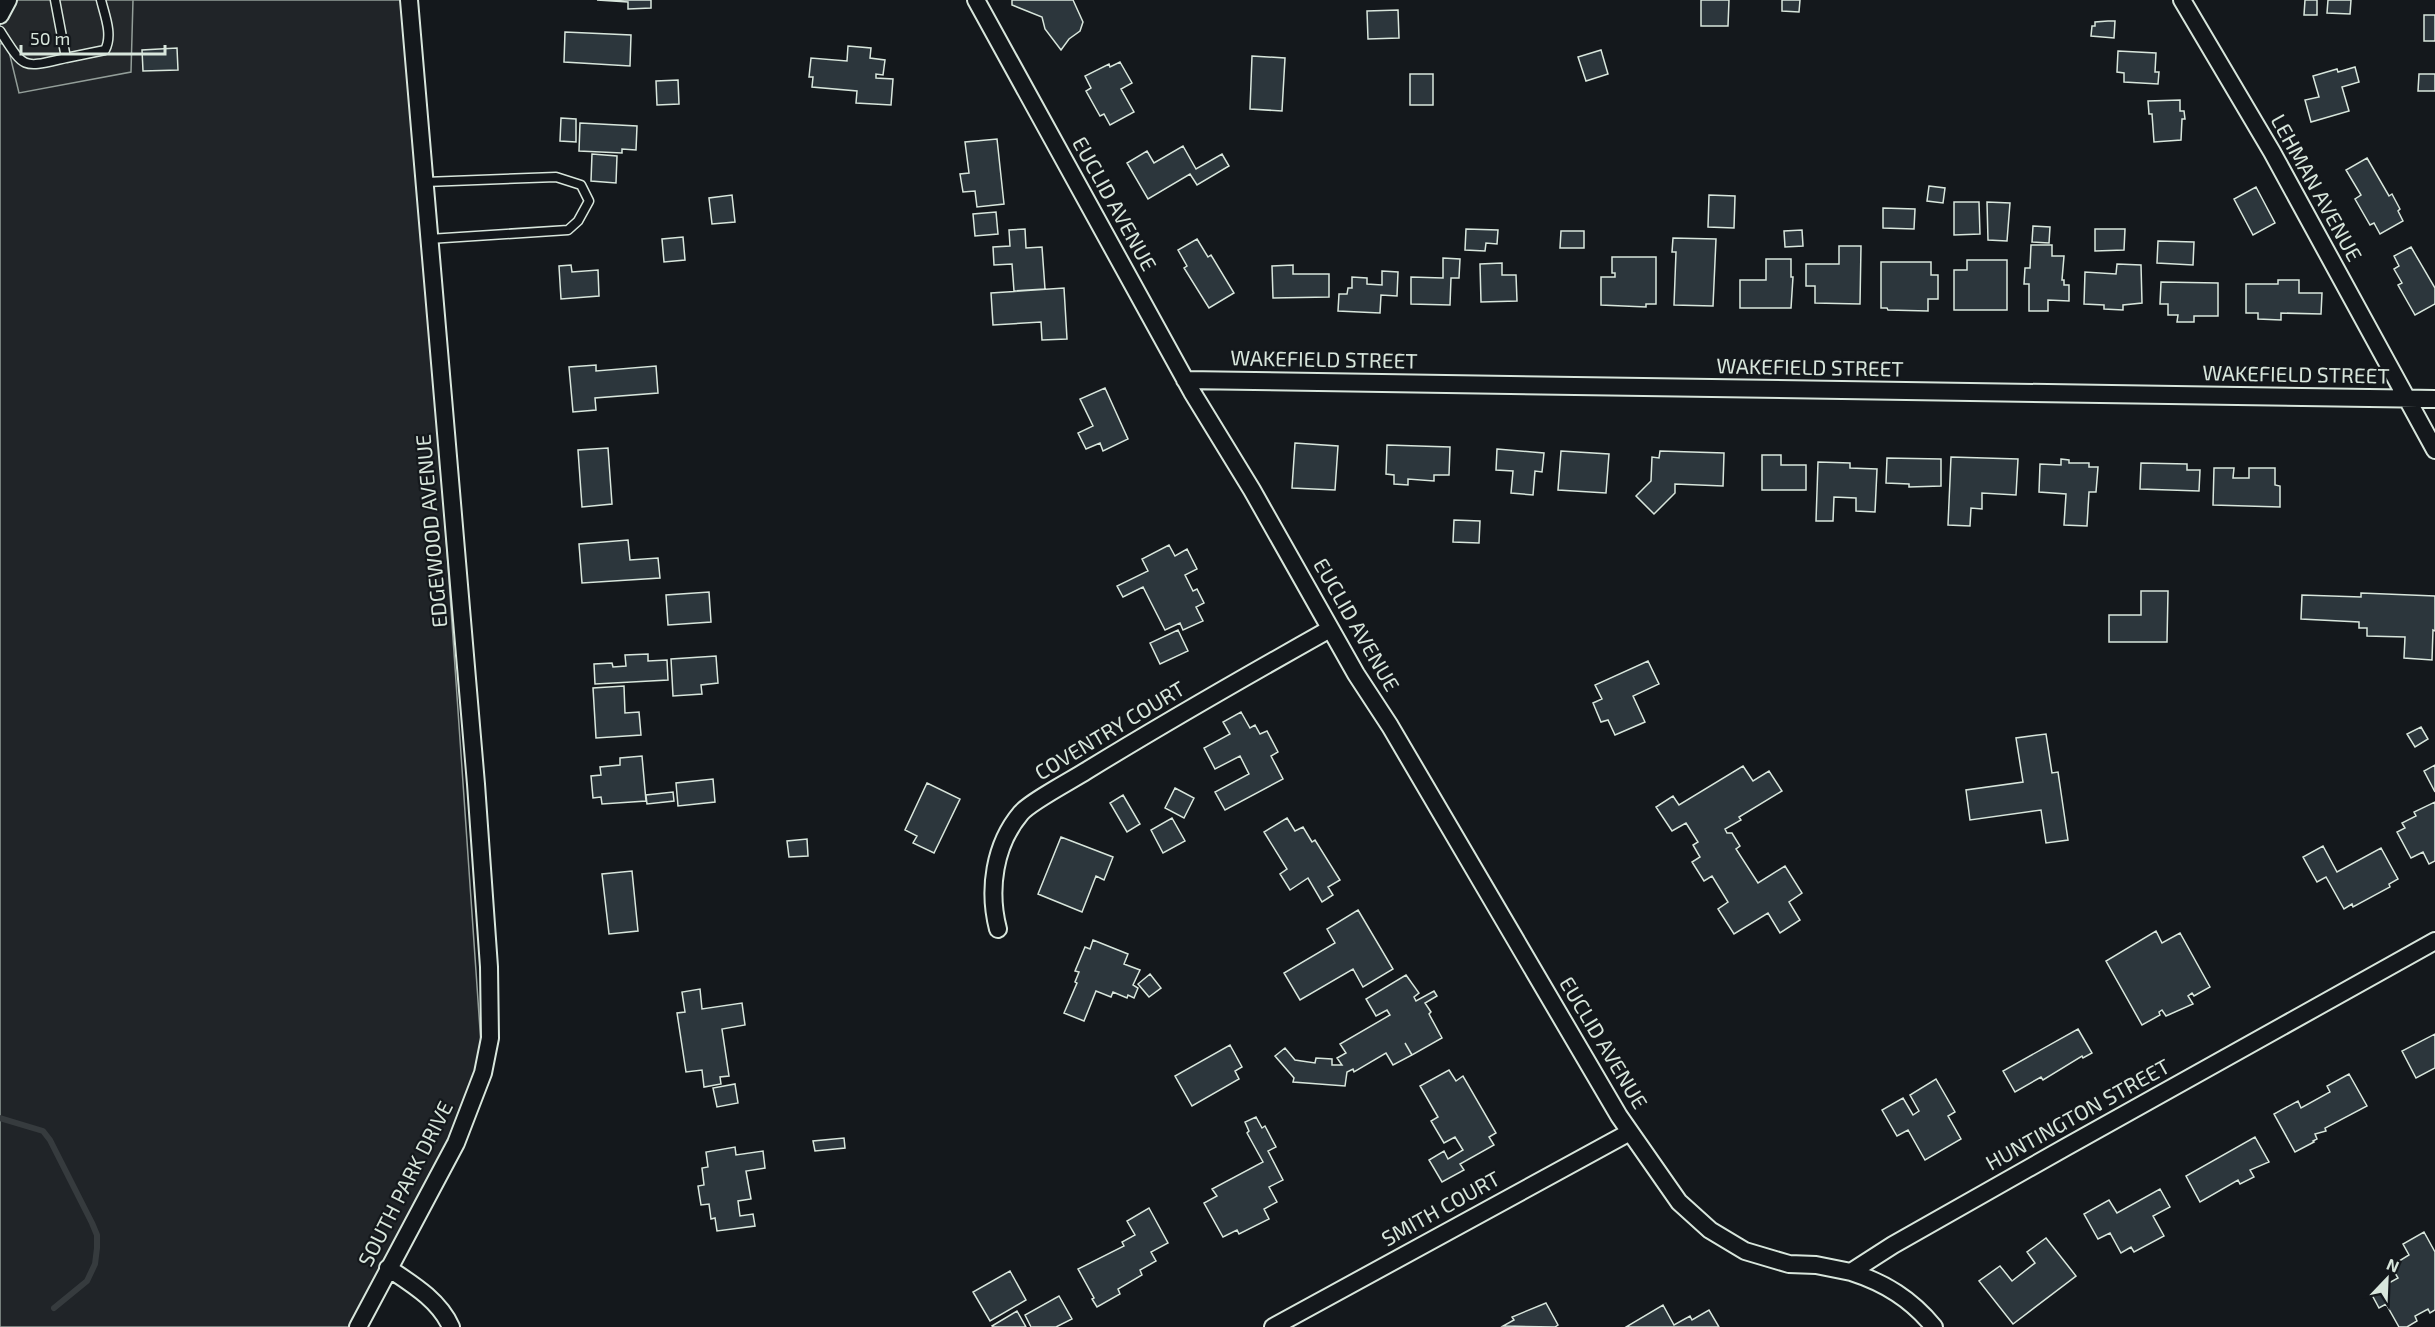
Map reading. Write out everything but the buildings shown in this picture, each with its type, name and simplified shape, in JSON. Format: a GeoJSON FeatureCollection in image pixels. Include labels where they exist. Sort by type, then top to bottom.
{"type":"FeatureCollection","features":[{"type":"Feature","properties":{"kind":"street"},"geometry":{"type":"LineString","coordinates":[[0,15],[8,0]]}},
{"type":"Feature","properties":{"kind":"street","name":"EDGEWOOD AVENUE"},"geometry":{"type":"LineString","coordinates":[[409,0],[489,968],[490,1038],[486,1060]]}},
{"type":"Feature","properties":{"kind":"street","name":"EUCLID AVENUE"},"geometry":{"type":"LineString","coordinates":[[976,0],[1185,380],[1252,490],[1330,629],[1630,1132],[1679,1202],[1710,1230],[1733,1245],[1775,1261],[1831,1267],[1851,1272]]}},
{"type":"Feature","properties":{"kind":"street","name":"LEHMAN AVENUE"},"geometry":{"type":"LineString","coordinates":[[2182,0],[2272,152],[2435,450]]}},
{"type":"Feature","properties":{"kind":"street","name":"WAKEFIELD STREET"},"geometry":{"type":"LineString","coordinates":[[1185,380],[2435,399]]}},
{"type":"Feature","properties":{"kind":"street","name":"COVENTRY COURT"},"geometry":{"type":"LineString","coordinates":[[998,929],[993,908],[996,860],[1007,834],[1022,811],[1153,730],[1330,629]]}},
{"type":"Feature","properties":{"kind":"street","name":"HUNTINGTON STREET"},"geometry":{"type":"LineString","coordinates":[[1851,1272],[1893,1245],[2435,941]]}},
{"type":"Feature","properties":{"kind":"street","name":"SOUTH PARK DRIVE"},"geometry":{"type":"LineString","coordinates":[[358,1327],[456,1143],[471,1108],[486,1060]]}},
{"type":"Feature","properties":{"kind":"street","name":"SMITH COURT"},"geometry":{"type":"LineString","coordinates":[[1273,1327],[1630,1132]]}},
{"type":"Feature","properties":{"kind":"street"},"geometry":{"type":"LineString","coordinates":[[388,1268],[419,1289],[439,1307],[451,1327]]}},
{"type":"Feature","properties":{"kind":"street"},"geometry":{"type":"LineString","coordinates":[[1851,1272],[1874,1280],[1901,1295],[1934,1327]]}},
{"type":"Feature","properties":{"kind":"lane"},"geometry":{"type":"LineString","coordinates":[[55,0],[66,58]]}},
{"type":"Feature","properties":{"kind":"lane"},"geometry":{"type":"LineString","coordinates":[[0,31],[22,62],[31,66],[105,50],[109,43],[108,30],[101,0]]}},
{"type":"Feature","properties":{"kind":"lane"},"geometry":{"type":"LineString","coordinates":[[425,182],[556,177],[581,185],[590,201],[578,221],[568,230],[429,239]]}},
{"type":"Feature","properties":{"kind":"shaded area"},"geometry":{"type":"Polygon","coordinates":[[[0,0],[409,0],[483,1073],[355,1327],[0,1327],[0,0]]]}},
{"type":"Feature","properties":{"kind":"shaded area"},"geometry":{"type":"Polygon","coordinates":[[[0,0],[133,0],[131,72],[19,93],[7,43],[0,44],[0,0]]]}},
{"type":"Feature","properties":{"kind":"waterway"},"geometry":{"type":"LineString","coordinates":[[0,1118],[43,1131],[50,1140],[97,1235],[95,1264],[87,1281],[54,1308]]}}]}
